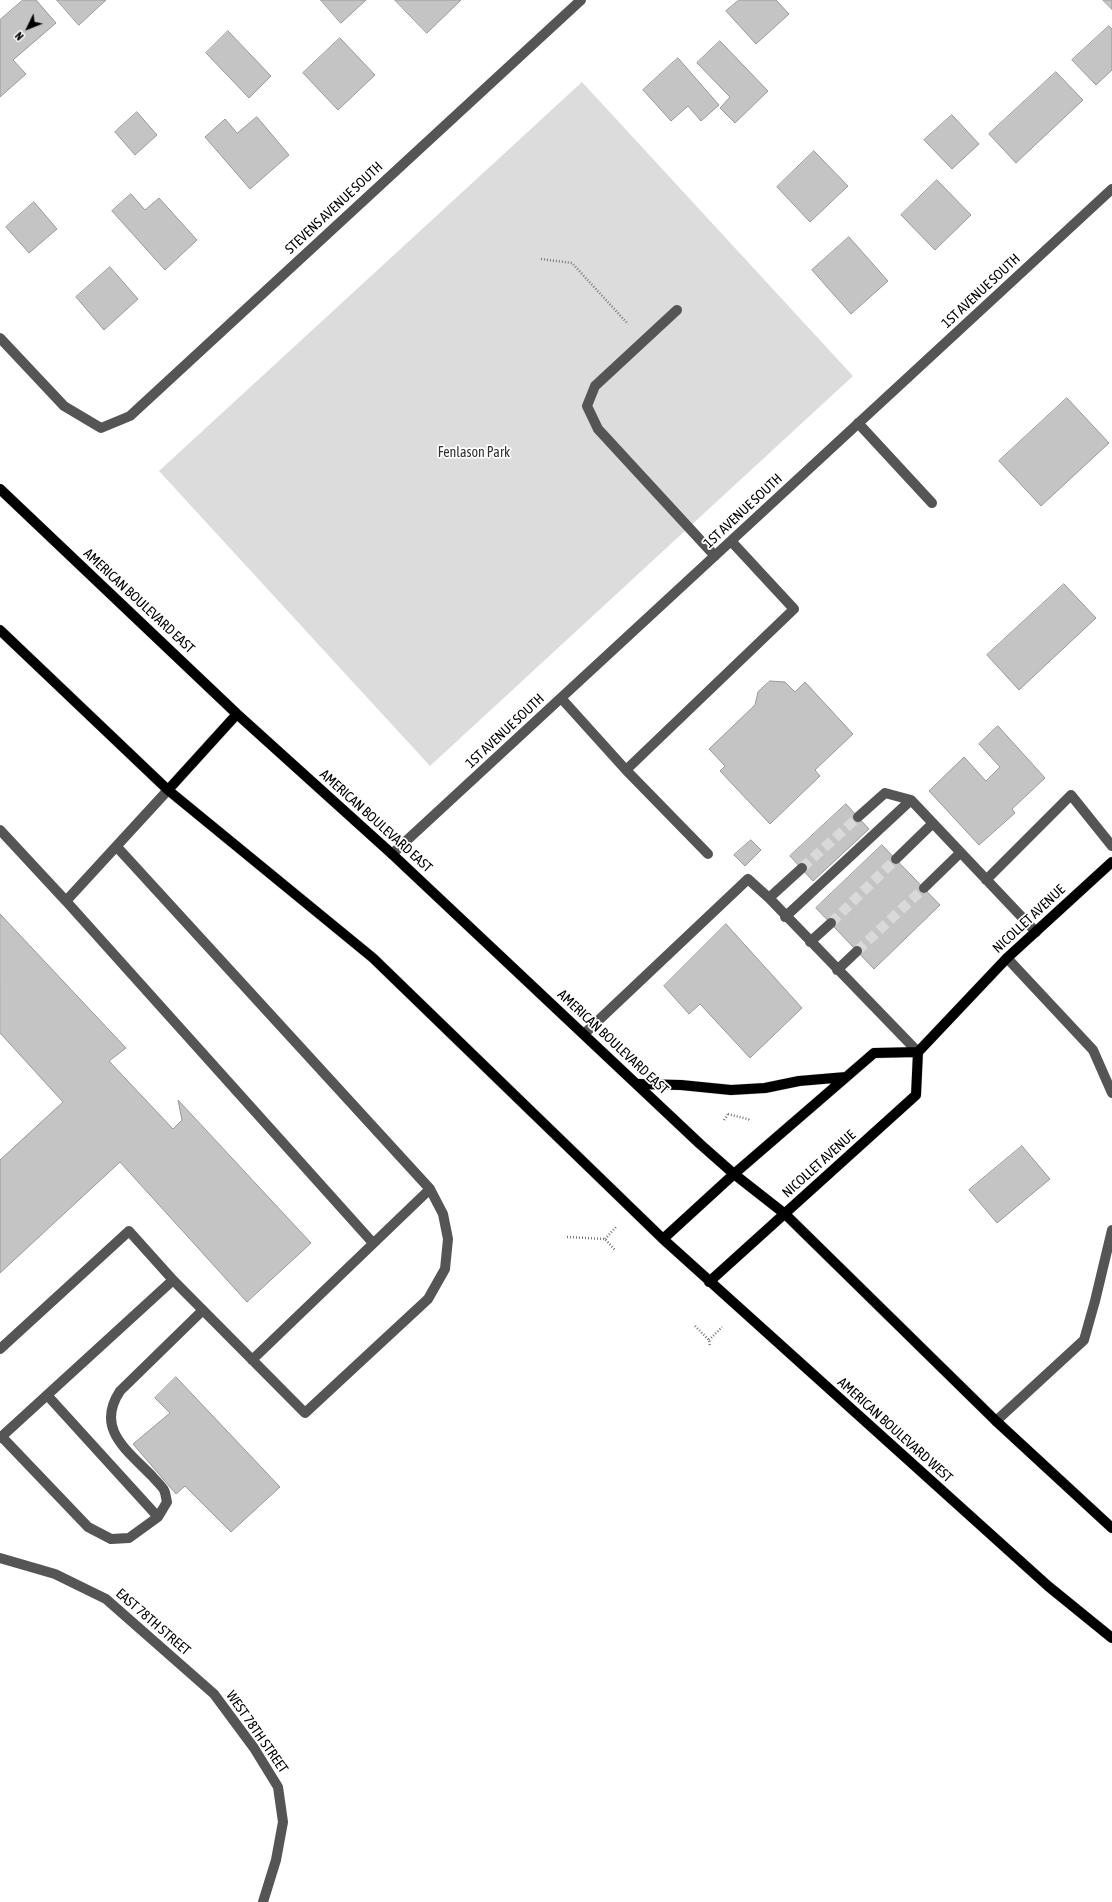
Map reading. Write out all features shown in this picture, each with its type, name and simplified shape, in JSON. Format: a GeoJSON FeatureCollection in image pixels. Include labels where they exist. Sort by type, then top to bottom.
{"type":"FeatureCollection","features":[{"type":"Feature","properties":{"kind":"main road","name":"AMERICAN BOULEVARD EAST"},"geometry":{"type":"LineString","coordinates":[[0,489],[237,714],[392,854],[734,1174]]}},
{"type":"Feature","properties":{"kind":"main road"},"geometry":{"type":"LineString","coordinates":[[0,630],[168,790],[373,958],[663,1239],[734,1174],[874,1053],[918,1052]]}},
{"type":"Feature","properties":{"kind":"main road"},"geometry":{"type":"LineString","coordinates":[[168,790],[237,714]]}},
{"type":"Feature","properties":{"kind":"main road","name":"NICOLLET AVENUE"},"geometry":{"type":"LineString","coordinates":[[709,1282],[916,1095],[918,1052],[1006,958],[1112,862]]}},
{"type":"Feature","properties":{"kind":"main road"},"geometry":{"type":"LineString","coordinates":[[639,1084],[682,1085],[731,1090],[764,1088],[799,1081],[846,1077]]}},
{"type":"Feature","properties":{"kind":"main road"},"geometry":{"type":"LineString","coordinates":[[734,1174],[785,1214],[996,1421],[1112,1528]]}},
{"type":"Feature","properties":{"kind":"main road","name":"AMERICAN BOULEVARD WEST"},"geometry":{"type":"LineString","coordinates":[[663,1239],[1048,1586],[1112,1638]]}},
{"type":"Feature","properties":{"kind":"street","name":"STEVENS AVENUE SOUTH"},"geometry":{"type":"LineString","coordinates":[[0,338],[64,406],[101,428],[130,416],[581,0]]}},
{"type":"Feature","properties":{"kind":"street","name":"1ST AVENUE SOUTH"},"geometry":{"type":"LineString","coordinates":[[392,854],[1112,189]]}},
{"type":"Feature","properties":{"kind":"street"},"geometry":{"type":"LineString","coordinates":[[677,310],[595,386],[587,406],[598,430],[715,556]]}},
{"type":"Feature","properties":{"kind":"street"},"geometry":{"type":"LineString","coordinates":[[858,423],[932,503]]}},
{"type":"Feature","properties":{"kind":"street"},"geometry":{"type":"LineString","coordinates":[[626,770],[794,609],[731,541]]}},
{"type":"Feature","properties":{"kind":"street"},"geometry":{"type":"LineString","coordinates":[[561,698],[626,770],[708,854]]}},
{"type":"Feature","properties":{"kind":"street"},"geometry":{"type":"LineString","coordinates":[[66,901],[168,790]]}},
{"type":"Feature","properties":{"kind":"street"},"geometry":{"type":"LineString","coordinates":[[858,817],[885,793],[911,800],[1036,932]]}},
{"type":"Feature","properties":{"kind":"street"},"geometry":{"type":"LineString","coordinates":[[986,880],[1070,795],[1112,846]]}},
{"type":"Feature","properties":{"kind":"street"},"geometry":{"type":"LineString","coordinates":[[785,917],[911,800]]}},
{"type":"Feature","properties":{"kind":"street"},"geometry":{"type":"LineString","coordinates":[[896,859],[933,823]]}},
{"type":"Feature","properties":{"kind":"street"},"geometry":{"type":"LineString","coordinates":[[0,830],[66,901],[373,1243]]}},
{"type":"Feature","properties":{"kind":"street"},"geometry":{"type":"LineString","coordinates":[[0,1349],[129,1231],[173,1280],[305,1413],[428,1299],[446,1269],[448,1239],[443,1214],[430,1189],[117,847]]}},
{"type":"Feature","properties":{"kind":"street"},"geometry":{"type":"LineString","coordinates":[[924,888],[960,853]]}},
{"type":"Feature","properties":{"kind":"street"},"geometry":{"type":"LineString","coordinates":[[768,898],[802,868]]}},
{"type":"Feature","properties":{"kind":"street"},"geometry":{"type":"LineString","coordinates":[[584,1034],[748,879],[918,1052]]}},
{"type":"Feature","properties":{"kind":"street"},"geometry":{"type":"LineString","coordinates":[[810,942],[831,923]]}},
{"type":"Feature","properties":{"kind":"street"},"geometry":{"type":"LineString","coordinates":[[837,970],[857,951]]}},
{"type":"Feature","properties":{"kind":"street"},"geometry":{"type":"LineString","coordinates":[[1006,958],[1093,1050],[1112,1093]]}},
{"type":"Feature","properties":{"kind":"street"},"geometry":{"type":"LineString","coordinates":[[252,1360],[430,1189]]}},
{"type":"Feature","properties":{"kind":"street"},"geometry":{"type":"LineString","coordinates":[[996,1421],[1084,1340],[1112,1230]]}},
{"type":"Feature","properties":{"kind":"street"},"geometry":{"type":"LineString","coordinates":[[173,1280],[1,1437],[88,1527],[111,1539],[129,1538],[158,1516],[167,1502],[164,1490],[117,1438],[111,1427],[110,1414],[115,1399],[120,1391],[203,1310]]}},
{"type":"Feature","properties":{"kind":"street"},"geometry":{"type":"LineString","coordinates":[[47,1395],[158,1516]]}},
{"type":"Feature","properties":{"kind":"street","name":"EAST 78TH STREET"},"geometry":{"type":"LineString","coordinates":[[0,1558],[55,1574],[106,1599],[214,1694]]}},
{"type":"Feature","properties":{"kind":"street","name":"WEST 78TH STREET"},"geometry":{"type":"LineString","coordinates":[[214,1694],[254,1748],[278,1786],[284,1822],[276,1860],[263,1902]]}},
{"type":"Feature","properties":{"kind":"path"},"geometry":{"type":"LineString","coordinates":[[541,259],[572,263],[628,324]]}},
{"type":"Feature","properties":{"kind":"path"},"geometry":{"type":"LineString","coordinates":[[728,1114],[751,1120]]}},
{"type":"Feature","properties":{"kind":"path"},"geometry":{"type":"LineString","coordinates":[[605,1239],[618,1225]]}},
{"type":"Feature","properties":{"kind":"path"},"geometry":{"type":"LineString","coordinates":[[567,1237],[605,1239],[615,1250]]}},
{"type":"Feature","properties":{"kind":"path"},"geometry":{"type":"LineString","coordinates":[[695,1326],[709,1340],[710,1347]]}},
{"type":"Feature","properties":{"kind":"path"},"geometry":{"type":"LineString","coordinates":[[709,1340],[722,1327]]}},
{"type":"Feature","properties":{"kind":"green space","name":"Fenlason Park"},"geometry":{"type":"Polygon","coordinates":[[[582,82],[853,376],[430,766],[159,471],[582,82]]]}},
{"type":"Feature","properties":{"kind":"building"},"geometry":{"type":"Polygon","coordinates":[[[23,0],[36,0],[56,23],[13,60],[26,74],[0,97],[0,20],[23,0]]]}},
{"type":"Feature","properties":{"kind":"building"},"geometry":{"type":"Polygon","coordinates":[[[57,0],[106,0],[79,25],[57,0]]]}},
{"type":"Feature","properties":{"kind":"building"},"geometry":{"type":"Polygon","coordinates":[[[321,0],[366,0],[341,23],[321,0]]]}},
{"type":"Feature","properties":{"kind":"building"},"geometry":{"type":"Polygon","coordinates":[[[395,0],[461,0],[427,33],[395,0]]]}},
{"type":"Feature","properties":{"kind":"building"},"geometry":{"type":"Polygon","coordinates":[[[739,0],[776,0],[789,14],[756,44],[726,11],[739,0]]]}},
{"type":"Feature","properties":{"kind":"building"},"geometry":{"type":"Polygon","coordinates":[[[1103,0],[1112,0],[1112,9],[1103,0]]]}},
{"type":"Feature","properties":{"kind":"building"},"geometry":{"type":"Polygon","coordinates":[[[1109,26],[1112,29],[1112,70],[1096,85],[1072,60],[1109,26]]]}},
{"type":"Feature","properties":{"kind":"building"},"geometry":{"type":"Polygon","coordinates":[[[228,31],[271,76],[249,98],[206,53],[228,31]]]}},
{"type":"Feature","properties":{"kind":"building"},"geometry":{"type":"Polygon","coordinates":[[[340,38],[375,75],[338,110],[303,73],[340,38]]]}},
{"type":"Feature","properties":{"kind":"building"},"geometry":{"type":"Polygon","coordinates":[[[720,41],[768,91],[735,123],[720,108],[730,97],[697,63],[720,41]]]}},
{"type":"Feature","properties":{"kind":"building"},"geometry":{"type":"Polygon","coordinates":[[[678,58],[719,105],[701,121],[688,106],[671,121],[643,90],[678,58]]]}},
{"type":"Feature","properties":{"kind":"building"},"geometry":{"type":"Polygon","coordinates":[[[1056,72],[1083,100],[1016,163],[989,134],[1056,72]]]}},
{"type":"Feature","properties":{"kind":"building"},"geometry":{"type":"Polygon","coordinates":[[[137,112],[157,135],[135,155],[115,132],[137,112]]]}},
{"type":"Feature","properties":{"kind":"building"},"geometry":{"type":"Polygon","coordinates":[[[952,115],[979,144],[952,169],[924,140],[952,115]]]}},
{"type":"Feature","properties":{"kind":"building"},"geometry":{"type":"Polygon","coordinates":[[[257,117],[289,155],[250,189],[205,137],[225,119],[237,133],[257,117]]]}},
{"type":"Feature","properties":{"kind":"building"},"geometry":{"type":"Polygon","coordinates":[[[814,151],[848,186],[810,222],[777,187],[814,151]]]}},
{"type":"Feature","properties":{"kind":"building"},"geometry":{"type":"Polygon","coordinates":[[[937,180],[971,215],[935,250],[901,215],[937,180]]]}},
{"type":"Feature","properties":{"kind":"building"},"geometry":{"type":"Polygon","coordinates":[[[131,194],[145,210],[159,198],[197,240],[165,270],[112,211],[131,194]]]}},
{"type":"Feature","properties":{"kind":"building"},"geometry":{"type":"Polygon","coordinates":[[[34,202],[57,229],[29,253],[6,227],[34,202]]]}},
{"type":"Feature","properties":{"kind":"building"},"geometry":{"type":"Polygon","coordinates":[[[849,237],[888,281],[851,314],[812,270],[849,237]]]}},
{"type":"Feature","properties":{"kind":"building"},"geometry":{"type":"Polygon","coordinates":[[[110,267],[138,299],[104,330],[76,297],[110,267]]]}},
{"type":"Feature","properties":{"kind":"building"},"geometry":{"type":"Polygon","coordinates":[[[1067,398],[1109,443],[1041,506],[999,461],[1067,398]]]}},
{"type":"Feature","properties":{"kind":"building"},"geometry":{"type":"Polygon","coordinates":[[[1064,584],[1096,618],[1019,690],[987,655],[1064,584]]]}},
{"type":"Feature","properties":{"kind":"building"},"geometry":{"type":"Polygon","coordinates":[[[770,681],[785,682],[795,692],[805,682],[853,734],[815,770],[820,776],[770,824],[720,771],[725,766],[709,749],[755,705],[758,692],[770,681]]]}},
{"type":"Feature","properties":{"kind":"building"},"geometry":{"type":"Polygon","coordinates":[[[998,726],[1045,778],[1012,809],[1015,813],[979,845],[929,791],[964,757],[986,781],[1000,767],[979,744],[998,726]]]}},
{"type":"Feature","properties":{"kind":"building"},"geometry":{"type":"Polygon","coordinates":[[[846,804],[869,829],[813,881],[790,856],[846,804]]]}},
{"type":"Feature","properties":{"kind":"building"},"geometry":{"type":"Polygon","coordinates":[[[751,840],[761,850],[745,866],[734,855],[751,840]]]}},
{"type":"Feature","properties":{"kind":"building"},"geometry":{"type":"Polygon","coordinates":[[[882,845],[940,905],[874,969],[816,908],[882,845]]]}},
{"type":"Feature","properties":{"kind":"building"},"geometry":{"type":"Polygon","coordinates":[[[0,914],[126,1048],[109,1061],[173,1129],[182,1120],[178,1100],[311,1243],[247,1302],[120,1162],[0,1273],[0,1160],[63,1102],[0,1033],[0,914]]]}},
{"type":"Feature","properties":{"kind":"building"},"geometry":{"type":"Polygon","coordinates":[[[726,924],[802,1008],[750,1058],[700,1004],[689,1014],[664,986],[726,924]]]}},
{"type":"Feature","properties":{"kind":"building"},"geometry":{"type":"Polygon","coordinates":[[[1022,1146],[1050,1179],[997,1223],[969,1190],[1022,1146]]]}},
{"type":"Feature","properties":{"kind":"building"},"geometry":{"type":"Polygon","coordinates":[[[176,1377],[280,1487],[231,1532],[185,1486],[176,1494],[133,1444],[170,1413],[155,1398],[176,1377]]]}},
{"type":"Feature","properties":{"kind":"tunnel"},"geometry":{"type":"LineString","coordinates":[[802,868],[858,817]]}},
{"type":"Feature","properties":{"kind":"tunnel"},"geometry":{"type":"LineString","coordinates":[[831,923],[896,859]]}},
{"type":"Feature","properties":{"kind":"tunnel"},"geometry":{"type":"LineString","coordinates":[[857,951],[924,888]]}}]}
